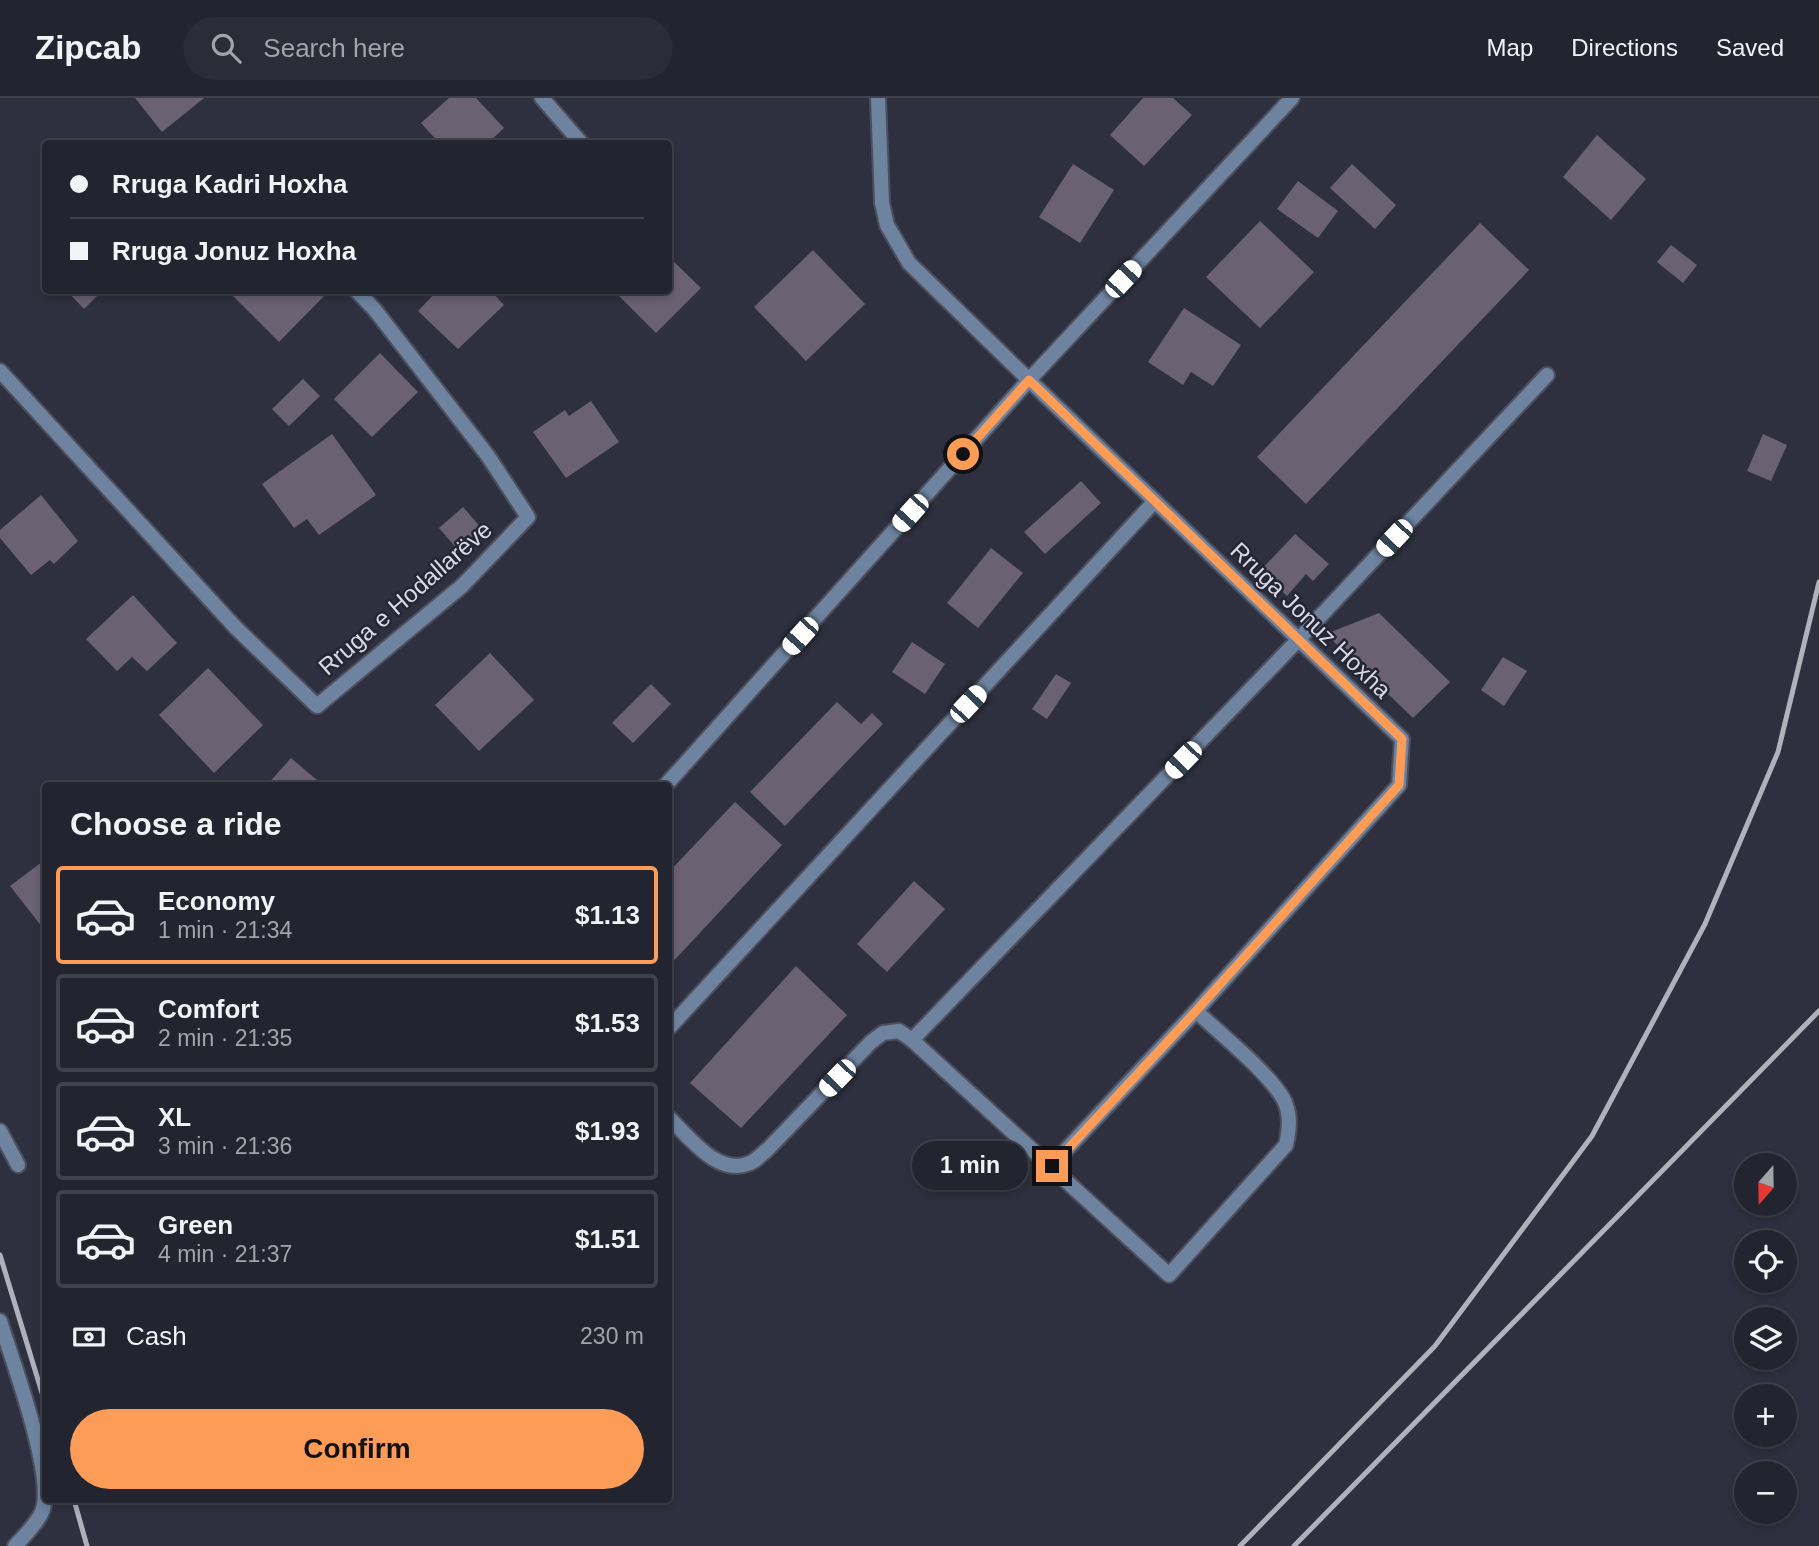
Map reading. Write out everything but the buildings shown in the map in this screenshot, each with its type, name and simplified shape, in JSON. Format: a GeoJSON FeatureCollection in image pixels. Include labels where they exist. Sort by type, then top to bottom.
{"type":"FeatureCollection","features":[{"type":"Feature","properties":{"kind":"street"},"geometry":{"type":"LineString","coordinates":[[542,98],[579,140]]}},
{"type":"Feature","properties":{"kind":"street","name":"Rruga Jonuz Hoxha"},"geometry":{"type":"LineString","coordinates":[[878,98],[882,203],[887,225],[909,263],[1402,739],[1399,785],[1052,1166]]}},
{"type":"Feature","properties":{"kind":"street"},"geometry":{"type":"LineString","coordinates":[[669,782],[1029,380],[1292,98]]}},
{"type":"Feature","properties":{"kind":"street","name":"Rruga e Hodallarëve"},"geometry":{"type":"LineString","coordinates":[[0,371],[236,628],[317,705],[462,586],[528,517],[488,456],[360,294]]}},
{"type":"Feature","properties":{"kind":"street"},"geometry":{"type":"LineString","coordinates":[[912,1040],[1299,639],[1547,375]]}},
{"type":"Feature","properties":{"kind":"street"},"geometry":{"type":"LineString","coordinates":[[672,1025],[1155,501]]}},
{"type":"Feature","properties":{"kind":"street"},"geometry":{"type":"LineString","coordinates":[[672,1121],[715,1161],[731,1167],[751,1163],[768,1149],[871,1042],[883,1032],[899,1031],[1052,1166],[1169,1275],[1286,1145],[1290,1124],[1285,1102],[1271,1082],[1196,1011]]}},
{"type":"Feature","properties":{"kind":"street"},"geometry":{"type":"LineString","coordinates":[[0,1131],[18,1165]]}},
{"type":"Feature","properties":{"kind":"street"},"geometry":{"type":"LineString","coordinates":[[0,1321],[42,1464]]}},
{"type":"Feature","properties":{"kind":"street"},"geometry":{"type":"LineString","coordinates":[[15,1546],[41,1512],[43,1503]]}},
{"type":"Feature","properties":{"kind":"railway"},"geometry":{"type":"LineString","coordinates":[[1240,1546],[1435,1346],[1592,1136],[1705,924],[1778,752],[1819,582]]}},
{"type":"Feature","properties":{"kind":"railway"},"geometry":{"type":"LineString","coordinates":[[1294,1546],[1819,1011]]}},
{"type":"Feature","properties":{"kind":"railway"},"geometry":{"type":"LineString","coordinates":[[0,1255],[42,1393]]}},
{"type":"Feature","properties":{"kind":"railway"},"geometry":{"type":"LineString","coordinates":[[75,1503],[87,1546]]}},
{"type":"Feature","properties":{"kind":"route"},"geometry":{"type":"LineString","coordinates":[[963,454],[1029,380],[1402,739],[1399,785],[1052,1166]]}}]}
